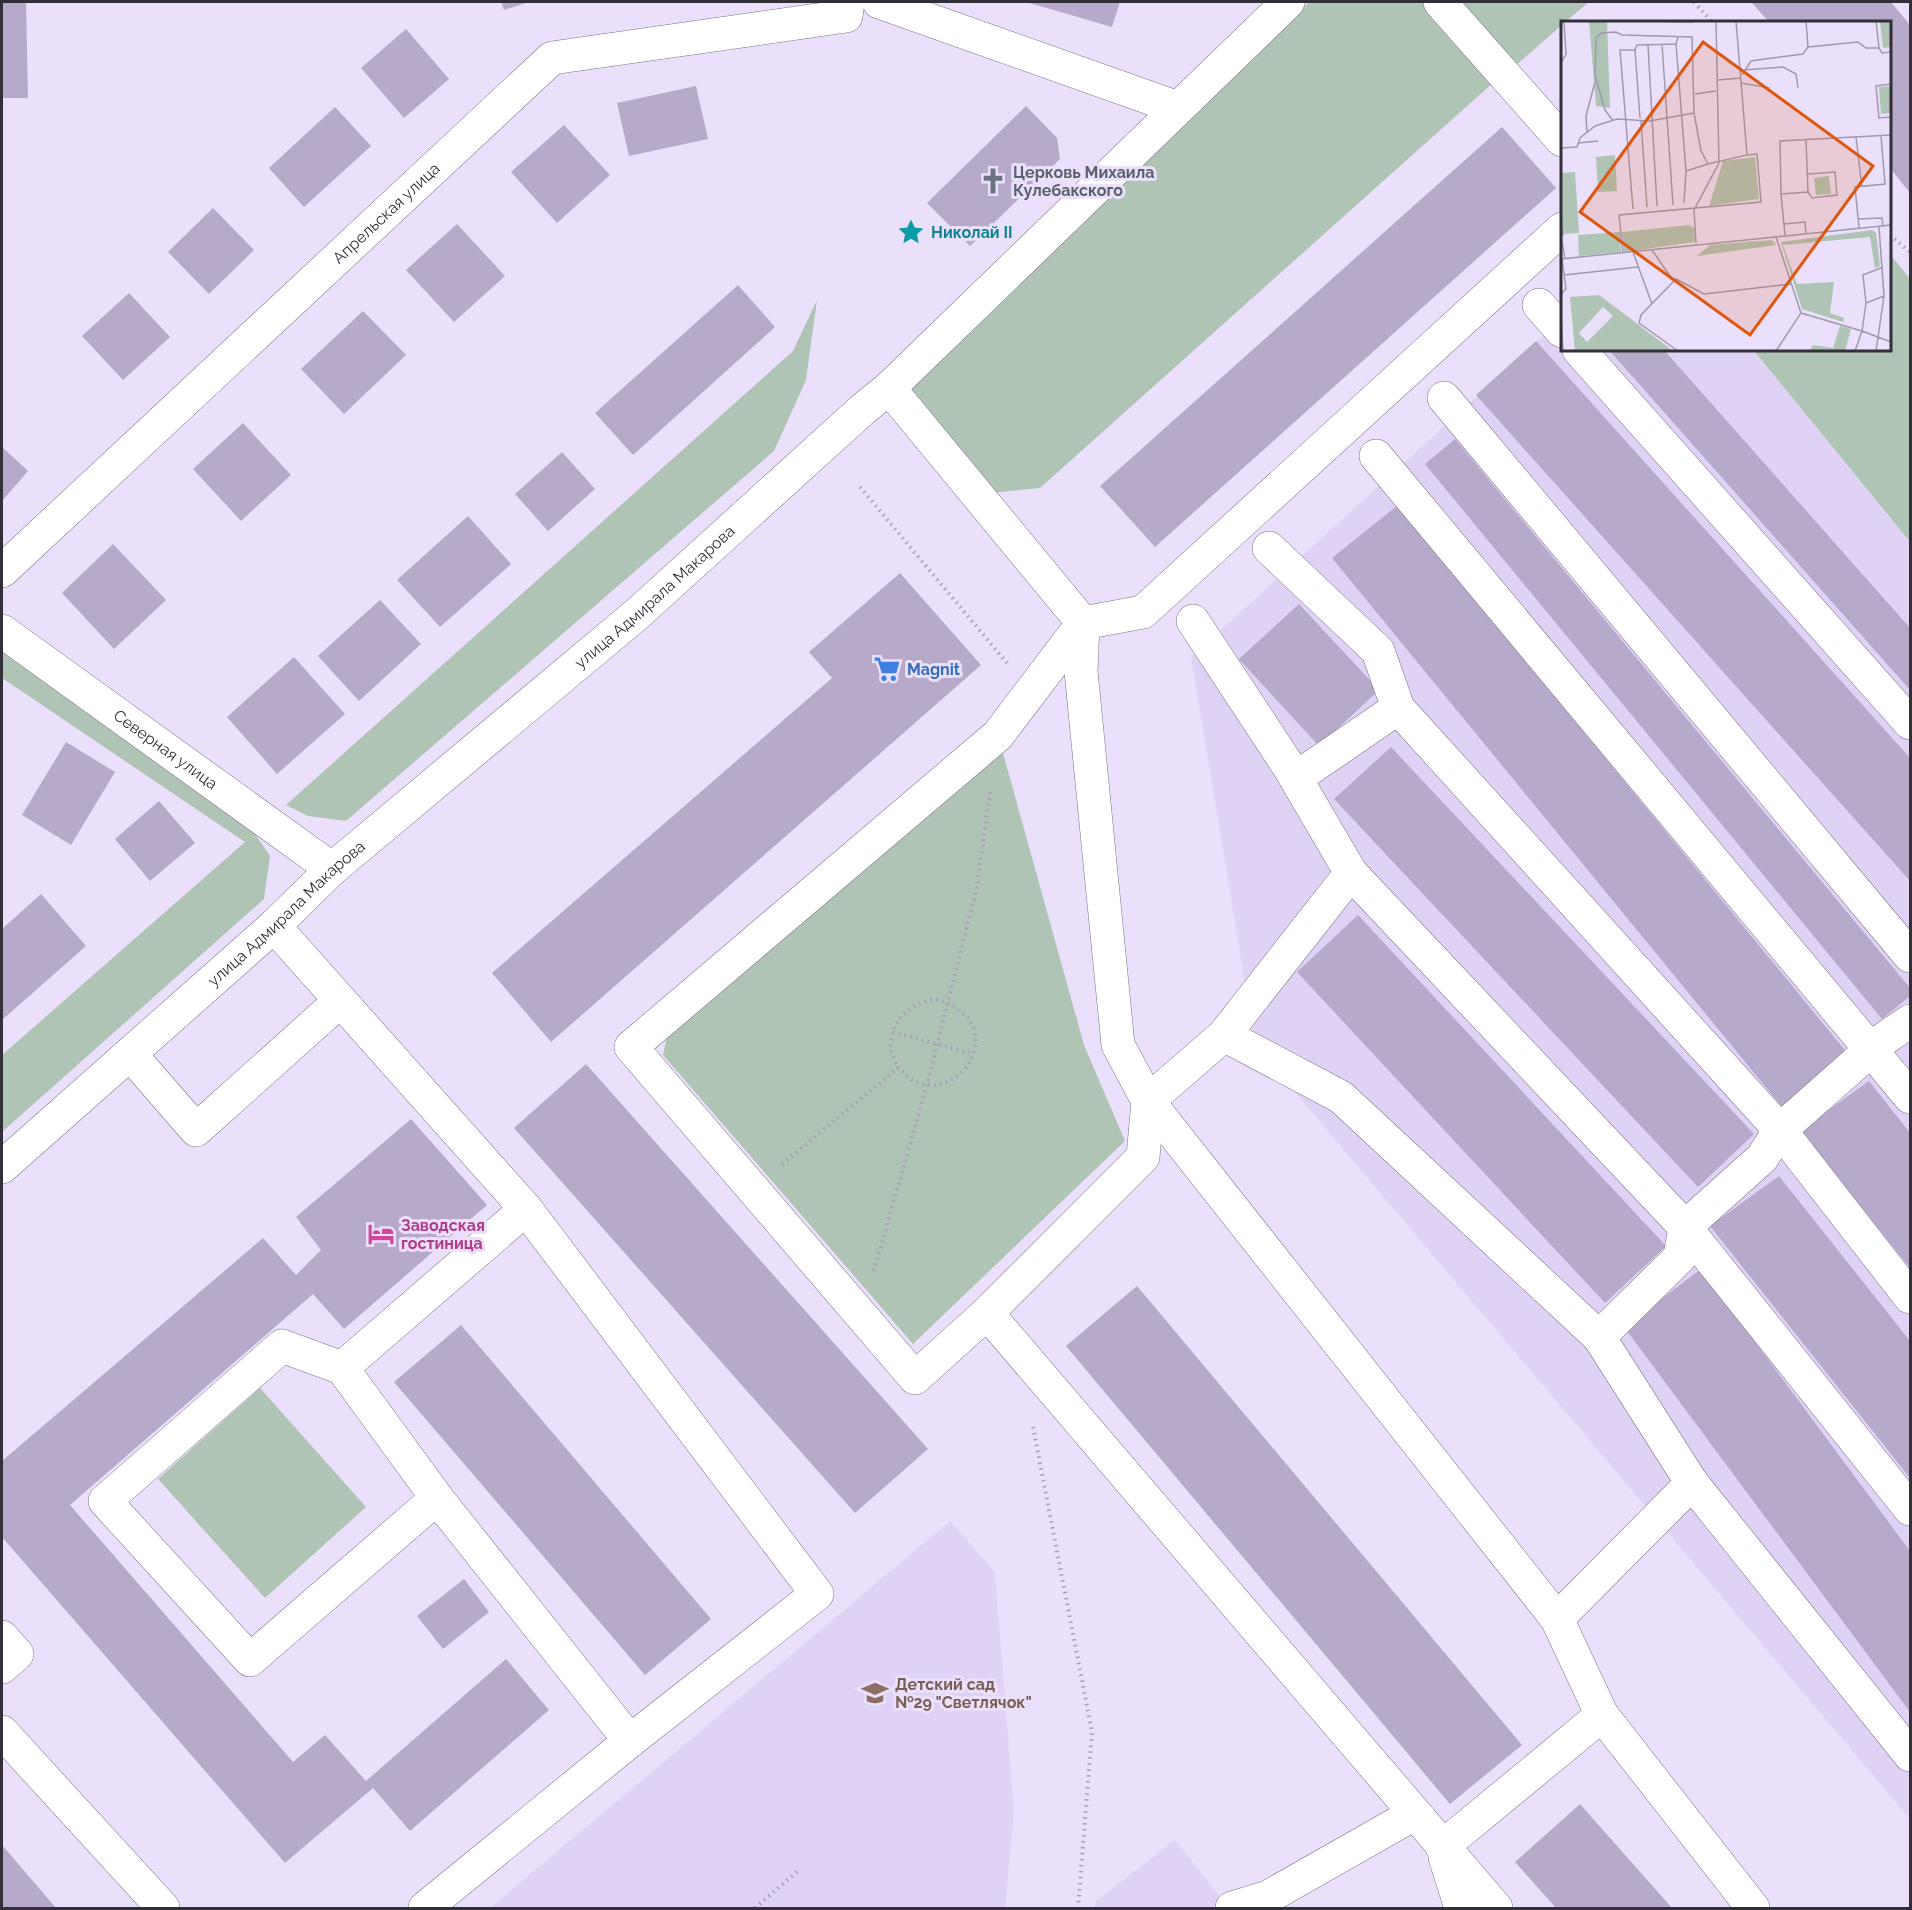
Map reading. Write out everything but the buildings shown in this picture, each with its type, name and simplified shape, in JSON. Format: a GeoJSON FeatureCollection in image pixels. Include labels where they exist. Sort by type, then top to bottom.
{"type":"FeatureCollection","features":[{"type":"Feature","properties":{"kind":"street"},"geometry":{"type":"LineString","coordinates":[[879,2],[1178,108]]}},
{"type":"Feature","properties":{"kind":"street","name":"улица Адмирала Макарова"},"geometry":{"type":"LineString","coordinates":[[2,1167],[274,926],[332,868],[636,615],[889,388],[1288,2]]}},
{"type":"Feature","properties":{"kind":"street"},"geometry":{"type":"LineString","coordinates":[[1440,2],[1561,138]]}},
{"type":"Feature","properties":{"kind":"street","name":"Апрельская улица"},"geometry":{"type":"LineString","coordinates":[[2,571],[552,58],[847,9]]}},
{"type":"Feature","properties":{"kind":"street"},"geometry":{"type":"LineString","coordinates":[[1352,873],[1224,1035],[1148,1101],[1143,1157],[987,1313],[915,1378],[631,1047],[998,735],[1083,623],[1143,612],[1561,231]]}},
{"type":"Feature","properties":{"kind":"street"},"geometry":{"type":"LineString","coordinates":[[1539,305],[1561,329]]}},
{"type":"Feature","properties":{"kind":"street"},"geometry":{"type":"LineString","coordinates":[[1580,351],[1911,723]]}},
{"type":"Feature","properties":{"kind":"street"},"geometry":{"type":"LineString","coordinates":[[889,388],[1083,623],[1081,671],[1118,1045],[1148,1101],[1557,1619],[1602,1715],[1753,1908]]}},
{"type":"Feature","properties":{"kind":"street"},"geometry":{"type":"LineString","coordinates":[[1444,398],[1911,956]]}},
{"type":"Feature","properties":{"kind":"street"},"geometry":{"type":"LineString","coordinates":[[1376,456],[1911,1097]]}},
{"type":"Feature","properties":{"kind":"street"},"geometry":{"type":"LineString","coordinates":[[1269,548],[1378,651],[1398,708],[1780,1130],[1911,1297]]}},
{"type":"Feature","properties":{"kind":"street"},"geometry":{"type":"LineString","coordinates":[[1193,621],[1296,778],[1352,873],[1685,1227],[1911,1509]]}},
{"type":"Feature","properties":{"kind":"street","name":"Северная улица"},"geometry":{"type":"LineString","coordinates":[[2,631],[332,868]]}},
{"type":"Feature","properties":{"kind":"street"},"geometry":{"type":"LineString","coordinates":[[1296,778],[1398,708]]}},
{"type":"Feature","properties":{"kind":"street"},"geometry":{"type":"LineString","coordinates":[[274,926],[526,1209],[817,1594],[630,1741],[425,1908]]}},
{"type":"Feature","properties":{"kind":"street"},"geometry":{"type":"LineString","coordinates":[[130,1054],[196,1130],[340,1001]]}},
{"type":"Feature","properties":{"kind":"street"},"geometry":{"type":"LineString","coordinates":[[1599,1337],[1680,1257],[1685,1227],[1762,1158],[1780,1130],[1872,1049],[1911,1021]]}},
{"type":"Feature","properties":{"kind":"street"},"geometry":{"type":"LineString","coordinates":[[1224,1035],[1341,1097],[1599,1337],[1692,1483],[1911,1755]]}},
{"type":"Feature","properties":{"kind":"street"},"geometry":{"type":"LineString","coordinates":[[342,1368],[526,1209]]}},
{"type":"Feature","properties":{"kind":"street"},"geometry":{"type":"LineString","coordinates":[[987,1313],[1496,1908]]}},
{"type":"Feature","properties":{"kind":"street"},"geometry":{"type":"LineString","coordinates":[[437,1497],[250,1660],[105,1501],[282,1346],[342,1368],[437,1497],[630,1741]]}},
{"type":"Feature","properties":{"kind":"street"},"geometry":{"type":"LineString","coordinates":[[1557,1619],[1692,1483]]}},
{"type":"Feature","properties":{"kind":"street"},"geometry":{"type":"LineString","coordinates":[[2,1637],[17,1654],[2,1667]]}},
{"type":"Feature","properties":{"kind":"street"},"geometry":{"type":"LineString","coordinates":[[1442,1847],[1602,1715]]}},
{"type":"Feature","properties":{"kind":"street"},"geometry":{"type":"LineString","coordinates":[[2,1732],[163,1908]]}},
{"type":"Feature","properties":{"kind":"street"},"geometry":{"type":"LineString","coordinates":[[1232,1908],[1268,1897],[1414,1814]]}},
{"type":"Feature","properties":{"kind":"street"},"geometry":{"type":"LineString","coordinates":[[1442,1847],[1461,1908]]}},
{"type":"Feature","properties":{"kind":"path"},"geometry":{"type":"LineString","coordinates":[[1694,2],[1711,21]]}},
{"type":"Feature","properties":{"kind":"path"},"geometry":{"type":"LineString","coordinates":[[1891,236],[1911,252]]}},
{"type":"Feature","properties":{"kind":"path"},"geometry":{"type":"LineString","coordinates":[[860,487],[1007,664]]}},
{"type":"Feature","properties":{"kind":"path"},"geometry":{"type":"LineString","coordinates":[[871,1281],[927,1084],[946,1001],[977,887],[998,735]]}},
{"type":"Feature","properties":{"kind":"path"},"geometry":{"type":"LineString","coordinates":[[929,1000],[946,1001],[968,1018],[976,1038],[972,1060],[958,1077],[937,1085],[916,1082],[898,1068],[891,1048],[894,1026],[908,1009],[929,1000]]}},
{"type":"Feature","properties":{"kind":"path"},"geometry":{"type":"LineString","coordinates":[[893,1032],[973,1054]]}},
{"type":"Feature","properties":{"kind":"path"},"geometry":{"type":"LineString","coordinates":[[776,1169],[898,1068]]}},
{"type":"Feature","properties":{"kind":"path"},"geometry":{"type":"LineString","coordinates":[[1037,1372],[1033,1426],[1092,1732],[1078,1908]]}},
{"type":"Feature","properties":{"kind":"path"},"geometry":{"type":"LineString","coordinates":[[755,1908],[799,1870]]}},
{"type":"Feature","properties":{"kind":"shaded area"},"geometry":{"type":"Polygon","coordinates":[[[1561,320],[1561,351],[1754,351],[1910,543],[1910,1819],[1255,1045],[1191,657],[1561,320]]]}},
{"type":"Feature","properties":{"kind":"shaded area","name":"Детский сад №29 \"Светлячок\""},"geometry":{"type":"Polygon","coordinates":[[[950,1521],[995,1572],[1014,1813],[1005,1908],[490,1908],[950,1521]]]}},
{"type":"Feature","properties":{"kind":"shaded area"},"geometry":{"type":"Polygon","coordinates":[[[1175,1840],[1229,1908],[1094,1908],[1096,1901],[1175,1840]]]}},
{"type":"Feature","properties":{"kind":"green space"},"geometry":{"type":"Polygon","coordinates":[[[1309,2],[1422,2],[1494,82],[1040,488],[989,493],[904,390],[1309,2]]]}},
{"type":"Feature","properties":{"kind":"green space"},"geometry":{"type":"Polygon","coordinates":[[[1458,2],[1589,2],[1566,21],[1561,21],[1561,26],[1514,67],[1458,2]]]}},
{"type":"Feature","properties":{"kind":"green space"},"geometry":{"type":"Polygon","coordinates":[[[1891,255],[1910,279],[1910,542],[1755,352],[1891,351],[1891,255]]]}},
{"type":"Feature","properties":{"kind":"green space"},"geometry":{"type":"Polygon","coordinates":[[[817,300],[806,380],[774,451],[346,821],[308,816],[286,805],[793,351],[817,300]]]}},
{"type":"Feature","properties":{"kind":"green space"},"geometry":{"type":"Polygon","coordinates":[[[2,650],[255,834],[270,856],[264,899],[2,1132],[2,1055],[245,842],[2,678],[2,650]]]}},
{"type":"Feature","properties":{"kind":"green space"},"geometry":{"type":"Polygon","coordinates":[[[998,735],[1084,1045],[1125,1141],[913,1344],[663,1055],[673,1008],[998,735]]]}},
{"type":"Feature","properties":{"kind":"green space"},"geometry":{"type":"Polygon","coordinates":[[[260,1388],[366,1507],[265,1598],[158,1479],[260,1388]]]}},
{"type":"Feature","properties":{"kind":"place","name":"Церковь Михаила Кулебакского"},"geometry":{"type":"Point","coordinates":[993,181]}},
{"type":"Feature","properties":{"kind":"place","name":"Николай II"},"geometry":{"type":"Point","coordinates":[911,232]}},
{"type":"Feature","properties":{"kind":"place","name":"Magnit"},"geometry":{"type":"Point","coordinates":[887,669]}},
{"type":"Feature","properties":{"kind":"place","name":"Заводская гостиница"},"geometry":{"type":"Point","coordinates":[381,1234]}},
{"type":"Feature","properties":{"kind":"place","name":"Детский сад №29 \"Светлячок\""},"geometry":{"type":"Point","coordinates":[875,1693]}}]}
